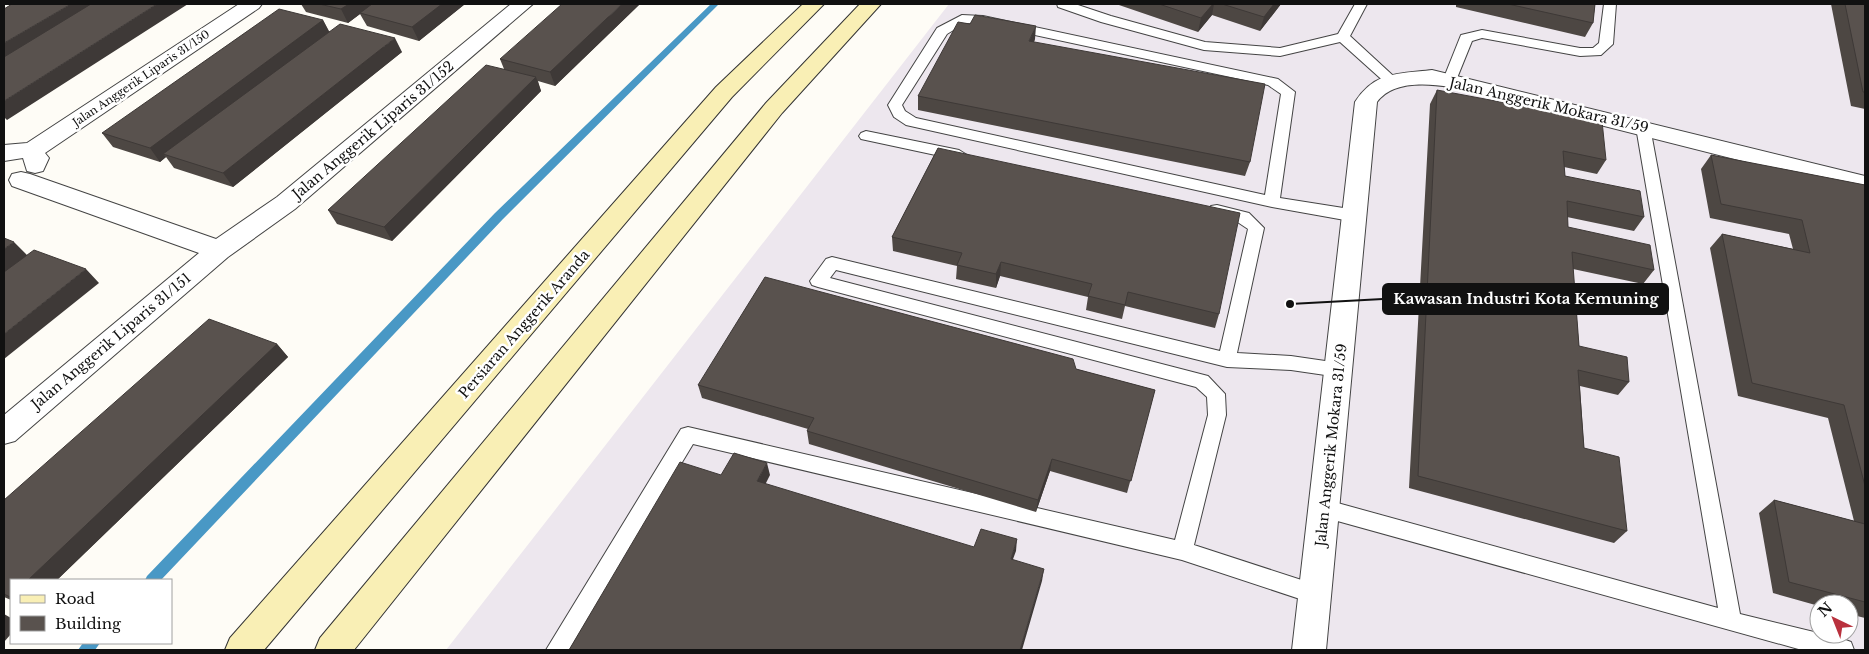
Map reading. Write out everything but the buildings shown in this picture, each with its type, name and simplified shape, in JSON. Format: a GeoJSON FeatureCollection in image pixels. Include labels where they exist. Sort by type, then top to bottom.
{"type":"FeatureCollection","features":[{"type":"Feature","properties":{"kind":"main road","name":"Persiaran Anggerik Aranda"},"geometry":{"type":"LineString","coordinates":[[242,650],[724,92],[814,4]]}},
{"type":"Feature","properties":{"kind":"main road"},"geometry":{"type":"LineString","coordinates":[[332,650],[774,108],[871,4]]}},
{"type":"Feature","properties":{"kind":"street","name":"Jalan Anggerik Liparis 31/150"},"geometry":{"type":"LineString","coordinates":[[30,152],[252,4]]}},
{"type":"Feature","properties":{"kind":"street","name":"Jalan Anggerik Liparis 31/152"},"geometry":{"type":"LineString","coordinates":[[219,250],[286,203],[524,4]]}},
{"type":"Feature","properties":{"kind":"street","name":"Jalan Anggerik Mokara 31/59"},"geometry":{"type":"LineString","coordinates":[[1309,650],[1356,216],[1366,102],[1374,91],[1388,82],[1394,83],[1432,78],[1450,80],[1865,184]]}},
{"type":"Feature","properties":{"kind":"street"},"geometry":{"type":"LineString","coordinates":[[4,153],[16,150],[30,152],[37,158],[30,172],[12,184]]}},
{"type":"Feature","properties":{"kind":"street"},"geometry":{"type":"LineString","coordinates":[[12,184],[219,250]]}},
{"type":"Feature","properties":{"kind":"street","name":"Jalan Anggerik Liparis 31/151"},"geometry":{"type":"LineString","coordinates":[[4,432],[219,250]]}},
{"type":"Feature","properties":{"kind":"lane"},"geometry":{"type":"LineString","coordinates":[[1063,4],[1106,19],[1204,46],[1280,52],[1343,37],[1361,4]]}},
{"type":"Feature","properties":{"kind":"lane"},"geometry":{"type":"LineString","coordinates":[[1450,80],[1466,38],[1482,34],[1580,52],[1596,52],[1606,44],[1610,4]]}},
{"type":"Feature","properties":{"kind":"lane"},"geometry":{"type":"LineString","coordinates":[[1272,202],[1288,92],[1273,82],[983,20],[962,19],[942,31],[895,104],[899,114],[912,122],[1272,202],[1356,216]]}},
{"type":"Feature","properties":{"kind":"lane"},"geometry":{"type":"LineString","coordinates":[[1343,37],[1394,83]]}},
{"type":"Feature","properties":{"kind":"lane"},"geometry":{"type":"LineString","coordinates":[[1643,127],[1731,622]]}},
{"type":"Feature","properties":{"kind":"lane"},"geometry":{"type":"LineString","coordinates":[[866,136],[974,158]]}},
{"type":"Feature","properties":{"kind":"lane"},"geometry":{"type":"LineString","coordinates":[[1198,206],[1238,214],[1251,221],[1256,228],[1227,360]]}},
{"type":"Feature","properties":{"kind":"lane"},"geometry":{"type":"LineString","coordinates":[[1182,552],[1216,415],[1216,394],[1202,381],[818,281],[832,263],[1227,360],[1291,362],[1339,370]]}},
{"type":"Feature","properties":{"kind":"lane"},"geometry":{"type":"LineString","coordinates":[[557,650],[688,436],[1182,552],[1315,594]]}},
{"type":"Feature","properties":{"kind":"lane"},"geometry":{"type":"LineString","coordinates":[[1323,508],[1731,622],[1843,650]]}},
{"type":"Feature","properties":{"kind":"shaded area"},"geometry":{"type":"Polygon","coordinates":[[[949,4],[1865,4],[1865,650],[446,650],[949,4]]]}},
{"type":"Feature","properties":{"kind":"waterway"},"geometry":{"type":"LineString","coordinates":[[153,579],[499,216],[715,4]]}},
{"type":"Feature","properties":{"kind":"waterway"},"geometry":{"type":"LineString","coordinates":[[85,650],[92,644]]}},
{"type":"Feature","properties":{"kind":"place","name":"Kawasan Industri Kota Kemuning"},"geometry":{"type":"Point","coordinates":[1290,304]}}]}
